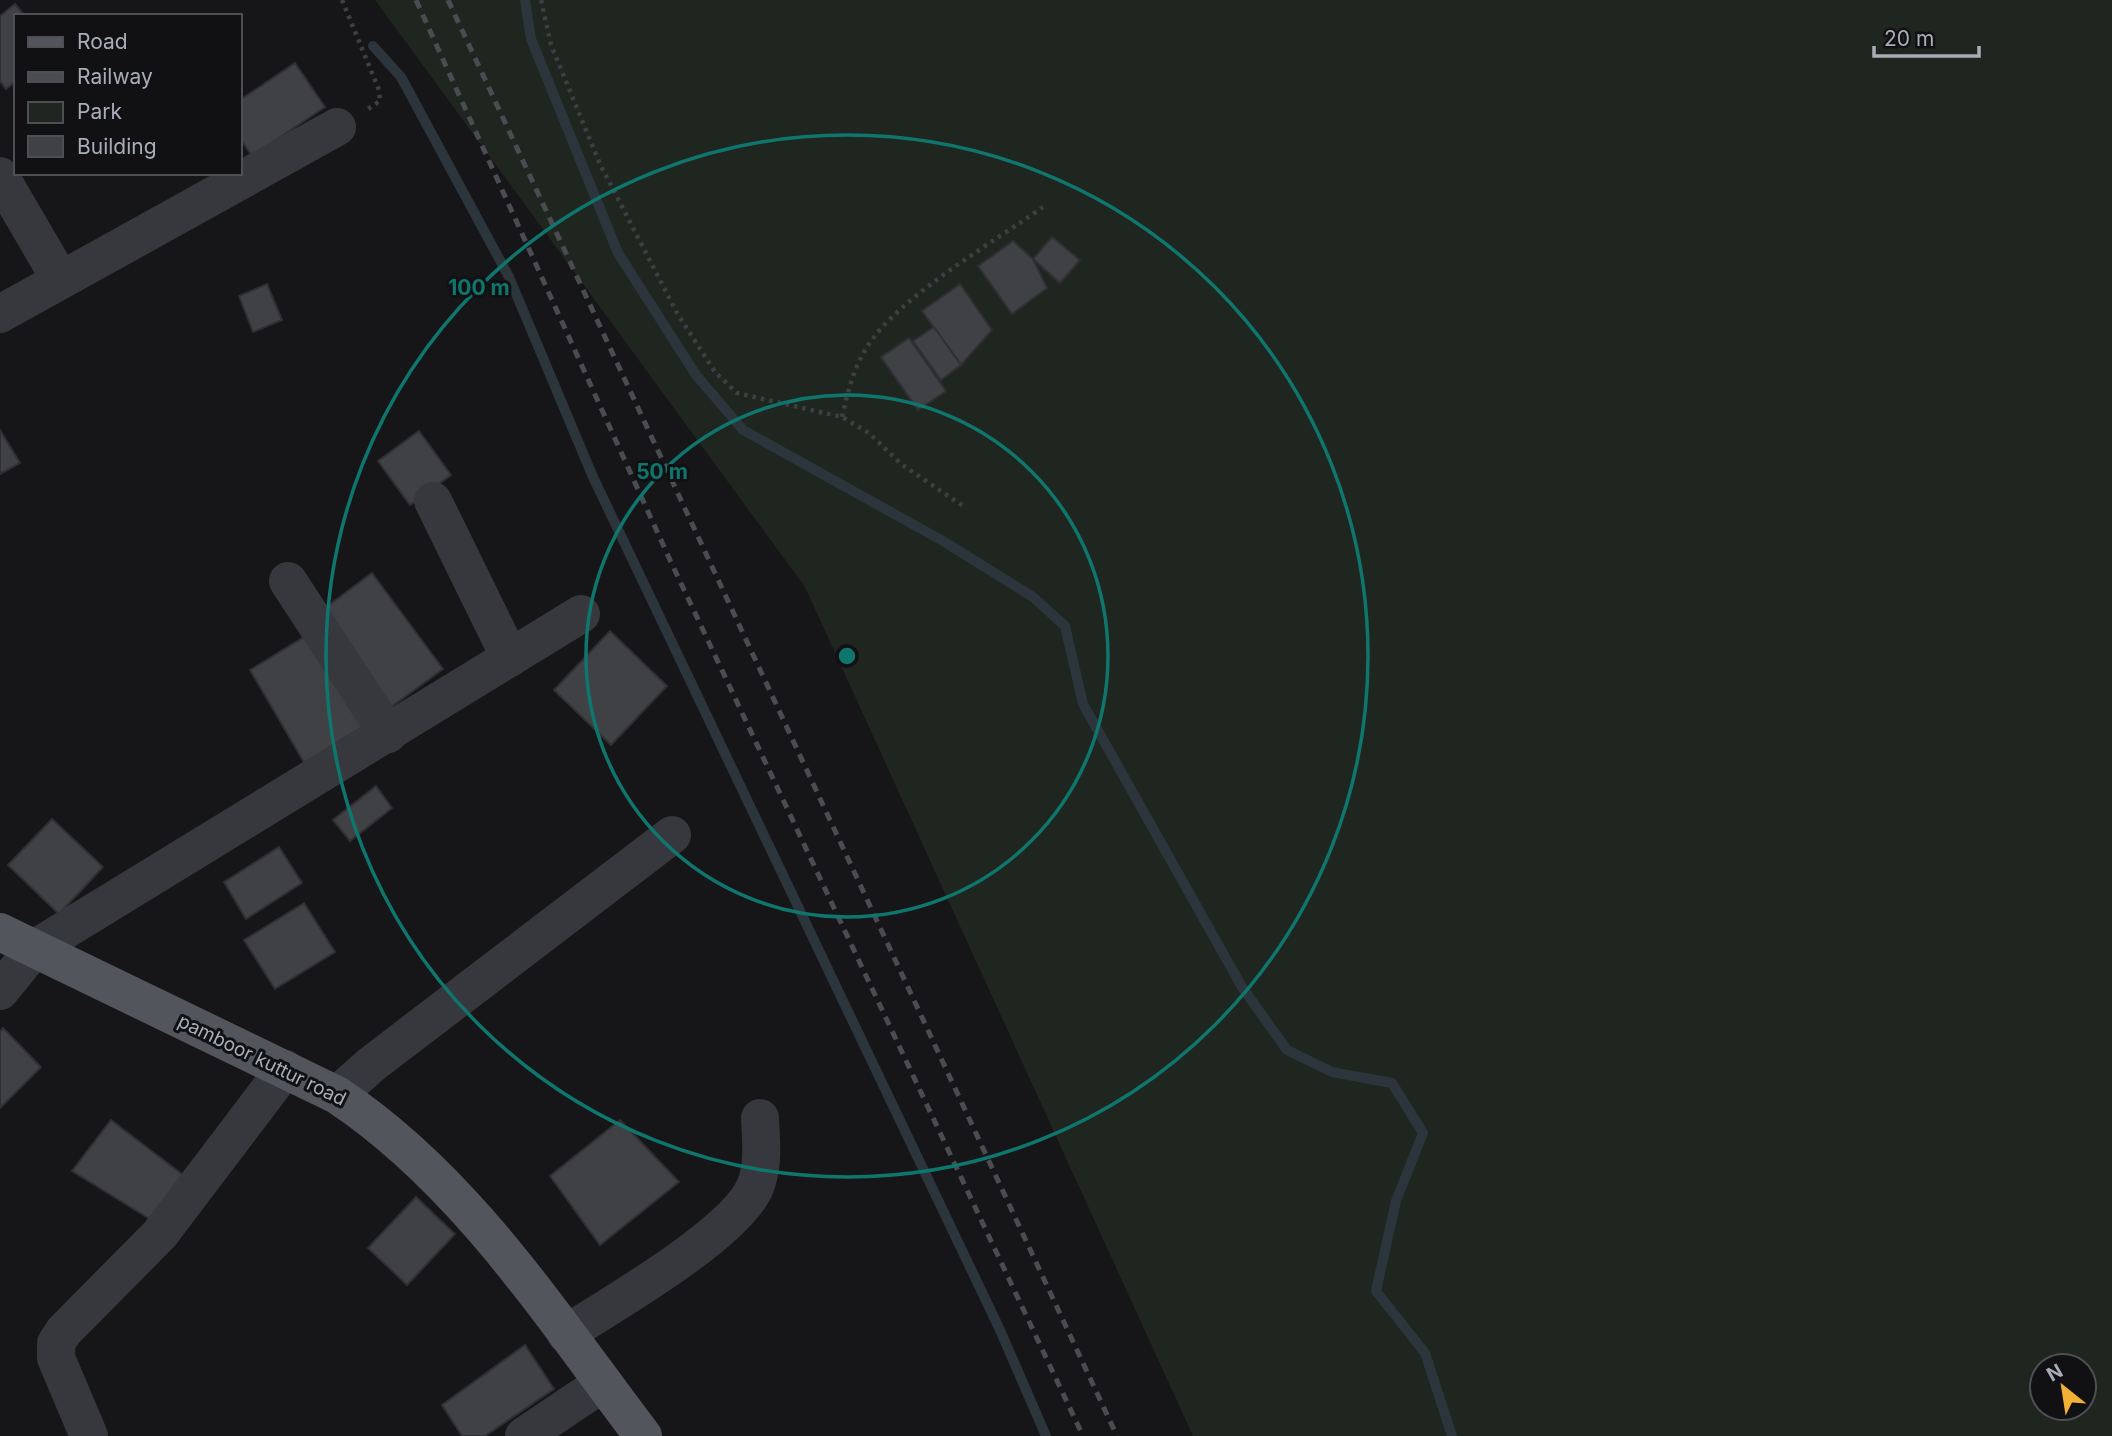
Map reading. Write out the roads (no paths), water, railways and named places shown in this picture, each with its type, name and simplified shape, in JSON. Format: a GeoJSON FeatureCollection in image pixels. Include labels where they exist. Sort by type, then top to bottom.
{"type":"FeatureCollection","features":[{"type":"Feature","properties":{"kind":"main road","name":"pamboor kuttur road"},"geometry":{"type":"LineString","coordinates":[[0,932],[337,1095],[380,1123],[443,1182],[566,1334],[643,1436]]}},
{"type":"Feature","properties":{"kind":"street"},"geometry":{"type":"LineString","coordinates":[[0,314],[337,127]]}},
{"type":"Feature","properties":{"kind":"street"},"geometry":{"type":"LineString","coordinates":[[0,176],[60,279]]}},
{"type":"Feature","properties":{"kind":"street"},"geometry":{"type":"LineString","coordinates":[[433,501],[510,658]]}},
{"type":"Feature","properties":{"kind":"street"},"geometry":{"type":"LineString","coordinates":[[288,582],[388,734]]}},
{"type":"Feature","properties":{"kind":"street"},"geometry":{"type":"LineString","coordinates":[[0,991],[34,950],[581,614]]}},
{"type":"Feature","properties":{"kind":"street"},"geometry":{"type":"LineString","coordinates":[[337,1095],[372,1063],[672,835]]}},
{"type":"Feature","properties":{"kind":"street"},"geometry":{"type":"LineString","coordinates":[[89,1436],[56,1358],[56,1343],[64,1331],[160,1234],[285,1069]]}},
{"type":"Feature","properties":{"kind":"street"},"geometry":{"type":"LineString","coordinates":[[566,1334],[706,1241],[739,1211],[754,1189],[761,1169],[761,1118]]}},
{"type":"Feature","properties":{"kind":"street"},"geometry":{"type":"LineString","coordinates":[[524,1436],[603,1383]]}},
{"type":"Feature","properties":{"kind":"waterway"},"geometry":{"type":"LineString","coordinates":[[525,0],[531,39],[618,253],[696,375],[743,430],[943,541],[1033,597],[1065,626],[1083,704],[1242,987],[1287,1050],[1332,1072],[1392,1083],[1423,1133],[1396,1201],[1376,1291],[1425,1353],[1452,1436]]}},
{"type":"Feature","properties":{"kind":"waterway"},"geometry":{"type":"LineString","coordinates":[[373,46],[401,77],[509,277],[593,477],[1000,1330],[1046,1436]]}},
{"type":"Feature","properties":{"kind":"railway"},"geometry":{"type":"LineString","coordinates":[[416,0],[670,560],[1083,1436]]}},
{"type":"Feature","properties":{"kind":"railway"},"geometry":{"type":"LineString","coordinates":[[448,0],[1117,1436]]}}]}
